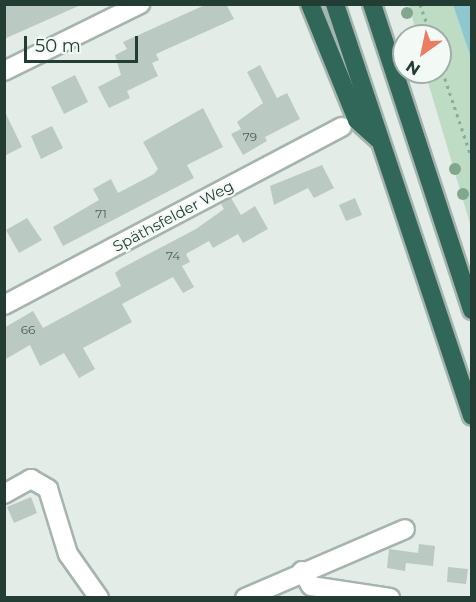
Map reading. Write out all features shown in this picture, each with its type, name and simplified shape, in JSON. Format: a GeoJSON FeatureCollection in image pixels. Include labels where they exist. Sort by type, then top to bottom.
{"type":"FeatureCollection","features":[{"type":"Feature","properties":{"kind":"highway"},"geometry":{"type":"LineString","coordinates":[[310,4],[357,120],[379,140]]}},
{"type":"Feature","properties":{"kind":"highway"},"geometry":{"type":"LineString","coordinates":[[335,4],[471,416]]}},
{"type":"Feature","properties":{"kind":"highway"},"geometry":{"type":"LineString","coordinates":[[372,4],[471,310]]}},
{"type":"Feature","properties":{"kind":"highway"},"geometry":{"type":"LineString","coordinates":[[378,24],[384,4]]}},
{"type":"Feature","properties":{"kind":"street"},"geometry":{"type":"LineString","coordinates":[[4,71],[140,4]]}},
{"type":"Feature","properties":{"kind":"street","name":"Späthsfelder Weg"},"geometry":{"type":"LineString","coordinates":[[4,305],[342,127]]}},
{"type":"Feature","properties":{"kind":"street"},"geometry":{"type":"LineString","coordinates":[[4,494],[31,479],[48,489],[68,554],[99,597]]}},
{"type":"Feature","properties":{"kind":"street"},"geometry":{"type":"LineString","coordinates":[[245,597],[405,529]]}},
{"type":"Feature","properties":{"kind":"street"},"geometry":{"type":"LineString","coordinates":[[302,571],[312,586],[390,597]]}},
{"type":"Feature","properties":{"kind":"path"},"geometry":{"type":"LineString","coordinates":[[420,4],[427,24]]}},
{"type":"Feature","properties":{"kind":"path"},"geometry":{"type":"LineString","coordinates":[[447,84],[471,159]]}},
{"type":"Feature","properties":{"kind":"green space"},"geometry":{"type":"Polygon","coordinates":[[[409,5],[453,5],[471,58],[471,227],[429,84],[452,84],[452,24],[414,24],[409,5]]]}},
{"type":"Feature","properties":{"kind":"water"},"geometry":{"type":"Polygon","coordinates":[[[453,5],[471,5],[471,58],[453,5]]]}},
{"type":"Feature","properties":{"kind":"building"},"geometry":{"type":"Polygon","coordinates":[[[4,4],[83,4],[4,39],[4,4]]]}},
{"type":"Feature","properties":{"kind":"building"},"geometry":{"type":"Polygon","coordinates":[[[207,4],[226,4],[234,19],[156,54],[159,60],[152,63],[158,76],[127,91],[130,98],[109,108],[98,87],[121,75],[115,55],[127,49],[123,42],[207,4]]]}},
{"type":"Feature","properties":{"kind":"building"},"geometry":{"type":"Polygon","coordinates":[[[260,65],[277,98],[287,93],[300,119],[265,137],[267,141],[243,155],[231,134],[241,129],[237,122],[263,103],[247,72],[260,65]]]}},
{"type":"Feature","properties":{"kind":"building"},"geometry":{"type":"Polygon","coordinates":[[[75,75],[88,102],[64,114],[51,87],[75,75]]]}},
{"type":"Feature","properties":{"kind":"building"},"geometry":{"type":"Polygon","coordinates":[[[203,108],[223,147],[187,165],[194,178],[63,246],[53,227],[99,200],[93,189],[111,179],[118,193],[154,174],[158,169],[143,142],[203,108]]]}},
{"type":"Feature","properties":{"kind":"building"},"geometry":{"type":"Polygon","coordinates":[[[4,110],[22,147],[4,156],[4,110]]]}},
{"type":"Feature","properties":{"kind":"building"},"geometry":{"type":"Polygon","coordinates":[[[52,126],[63,148],[41,159],[31,136],[52,126]]]}},
{"type":"Feature","properties":{"kind":"building"},"geometry":{"type":"Polygon","coordinates":[[[322,165],[334,188],[314,198],[308,188],[274,205],[270,186],[322,165]]]}},
{"type":"Feature","properties":{"kind":"building"},"geometry":{"type":"Polygon","coordinates":[[[231,198],[241,215],[255,206],[268,229],[243,243],[238,234],[213,248],[209,241],[186,254],[190,262],[182,266],[194,287],[183,293],[173,277],[122,304],[132,322],[83,348],[95,369],[79,378],[64,353],[40,366],[30,345],[4,360],[4,328],[33,311],[43,328],[121,286],[115,273],[120,269],[196,229],[224,209],[221,204],[231,198]]]}},
{"type":"Feature","properties":{"kind":"building"},"geometry":{"type":"Polygon","coordinates":[[[355,198],[362,215],[346,221],[339,205],[355,198]]]}},
{"type":"Feature","properties":{"kind":"building"},"geometry":{"type":"Polygon","coordinates":[[[27,218],[42,240],[19,253],[6,230],[27,218]]]}},
{"type":"Feature","properties":{"kind":"building"},"geometry":{"type":"Polygon","coordinates":[[[31,497],[37,513],[14,523],[7,507],[31,497]]]}},
{"type":"Feature","properties":{"kind":"building"},"geometry":{"type":"Polygon","coordinates":[[[419,544],[435,546],[433,566],[406,563],[405,571],[387,568],[389,549],[418,553],[419,544]]]}},
{"type":"Feature","properties":{"kind":"building"},"geometry":{"type":"Polygon","coordinates":[[[448,567],[468,569],[466,584],[447,582],[448,567]]]}}]}
